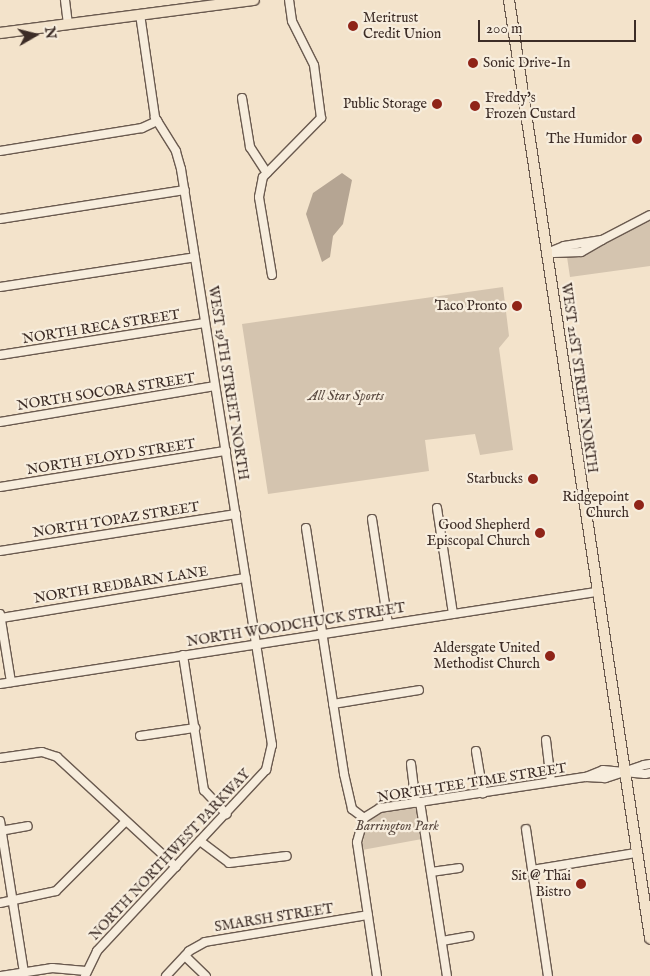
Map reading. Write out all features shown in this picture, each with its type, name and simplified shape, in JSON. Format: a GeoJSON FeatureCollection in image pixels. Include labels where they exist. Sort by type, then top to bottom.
{"type":"FeatureCollection","features":[{"type":"Feature","properties":{"kind":"main road"},"geometry":{"type":"LineString","coordinates":[[0,33],[254,0]]}},
{"type":"Feature","properties":{"kind":"main road","name":"WEST 21ST STREET NORTH"},"geometry":{"type":"LineString","coordinates":[[509,0],[636,853],[648,905],[650,938]]}},
{"type":"Feature","properties":{"kind":"street"},"geometry":{"type":"LineString","coordinates":[[65,0],[68,24]]}},
{"type":"Feature","properties":{"kind":"street"},"geometry":{"type":"LineString","coordinates":[[272,275],[259,197],[267,173],[321,118],[314,65],[292,21],[289,0]]}},
{"type":"Feature","properties":{"kind":"street","name":"WEST 19TH STREET NORTH"},"geometry":{"type":"LineString","coordinates":[[140,14],[158,121],[176,151],[185,190],[270,731],[270,761]]}},
{"type":"Feature","properties":{"kind":"street"},"geometry":{"type":"LineString","coordinates":[[242,98],[250,147],[267,173]]}},
{"type":"Feature","properties":{"kind":"street"},"geometry":{"type":"LineString","coordinates":[[0,151],[142,128],[158,121]]}},
{"type":"Feature","properties":{"kind":"street"},"geometry":{"type":"LineString","coordinates":[[0,219],[185,190]]}},
{"type":"Feature","properties":{"kind":"street"},"geometry":{"type":"LineString","coordinates":[[547,253],[582,252],[650,214]]}},
{"type":"Feature","properties":{"kind":"street"},"geometry":{"type":"LineString","coordinates":[[0,287],[195,257]]}},
{"type":"Feature","properties":{"kind":"street","name":"NORTH RECA STREET"},"geometry":{"type":"LineString","coordinates":[[0,356],[205,323]]}},
{"type":"Feature","properties":{"kind":"street","name":"NORTH SOCORA STREET"},"geometry":{"type":"LineString","coordinates":[[0,422],[215,386]]}},
{"type":"Feature","properties":{"kind":"street","name":"NORTH FLOYD STREET"},"geometry":{"type":"LineString","coordinates":[[0,487],[226,451]]}},
{"type":"Feature","properties":{"kind":"street"},"geometry":{"type":"LineString","coordinates":[[437,508],[453,614]]}},
{"type":"Feature","properties":{"kind":"street","name":"NORTH TOPAZ STREET"},"geometry":{"type":"LineString","coordinates":[[0,551],[236,514]]}},
{"type":"Feature","properties":{"kind":"street"},"geometry":{"type":"LineString","coordinates":[[372,519],[388,624]]}},
{"type":"Feature","properties":{"kind":"street"},"geometry":{"type":"LineString","coordinates":[[306,528],[352,809],[364,818],[357,842],[378,976]]}},
{"type":"Feature","properties":{"kind":"street","name":"NORTH REDBARN LANE"},"geometry":{"type":"LineString","coordinates":[[1,618],[246,578]]}},
{"type":"Feature","properties":{"kind":"street","name":"NORTH WOODCHUCK STREET"},"geometry":{"type":"LineString","coordinates":[[0,684],[596,592]]}},
{"type":"Feature","properties":{"kind":"street"},"geometry":{"type":"LineString","coordinates":[[0,614],[10,682]]}},
{"type":"Feature","properties":{"kind":"street"},"geometry":{"type":"LineString","coordinates":[[183,655],[204,790],[226,814]]}},
{"type":"Feature","properties":{"kind":"street"},"geometry":{"type":"LineString","coordinates":[[334,704],[419,690]]}},
{"type":"Feature","properties":{"kind":"street"},"geometry":{"type":"LineString","coordinates":[[140,736],[194,728]]}},
{"type":"Feature","properties":{"kind":"street"},"geometry":{"type":"LineString","coordinates":[[546,740],[551,782]]}},
{"type":"Feature","properties":{"kind":"street"},"geometry":{"type":"LineString","coordinates":[[476,751],[483,793]]}},
{"type":"Feature","properties":{"kind":"street"},"geometry":{"type":"LineString","coordinates":[[0,758],[42,752],[56,757],[176,867]]}},
{"type":"Feature","properties":{"kind":"street","name":"NORTH NORTHWEST PARKWAY"},"geometry":{"type":"LineString","coordinates":[[1,976],[52,968],[86,973],[101,946],[226,814],[270,761]]}},
{"type":"Feature","properties":{"kind":"street"},"geometry":{"type":"LineString","coordinates":[[411,764],[431,872],[447,976]]}},
{"type":"Feature","properties":{"kind":"street","name":"NORTH TEE TIME STREET"},"geometry":{"type":"LineString","coordinates":[[624,772],[650,764]]}},
{"type":"Feature","properties":{"kind":"street","name":"NORTH TEE TIME STREET"},"geometry":{"type":"LineString","coordinates":[[364,818],[380,808],[586,777],[603,770],[650,773]]}},
{"type":"Feature","properties":{"kind":"street"},"geometry":{"type":"LineString","coordinates":[[0,821],[24,972]]}},
{"type":"Feature","properties":{"kind":"street"},"geometry":{"type":"LineString","coordinates":[[0,903],[56,891],[125,822]]}},
{"type":"Feature","properties":{"kind":"street"},"geometry":{"type":"LineString","coordinates":[[1,830],[28,826]]}},
{"type":"Feature","properties":{"kind":"street"},"geometry":{"type":"LineString","coordinates":[[526,829],[548,976]]}},
{"type":"Feature","properties":{"kind":"street"},"geometry":{"type":"LineString","coordinates":[[200,841],[229,863],[287,856]]}},
{"type":"Feature","properties":{"kind":"street"},"geometry":{"type":"LineString","coordinates":[[532,870],[636,853]]}},
{"type":"Feature","properties":{"kind":"street"},"geometry":{"type":"LineString","coordinates":[[431,872],[459,868]]}},
{"type":"Feature","properties":{"kind":"street","name":"SMARSH STREET"},"geometry":{"type":"LineString","coordinates":[[166,976],[185,956],[205,942],[368,915]]}},
{"type":"Feature","properties":{"kind":"street"},"geometry":{"type":"LineString","coordinates":[[442,941],[470,936]]}},
{"type":"Feature","properties":{"kind":"street"},"geometry":{"type":"LineString","coordinates":[[185,956],[206,976]]}},
{"type":"Feature","properties":{"kind":"green space"},"geometry":{"type":"Polygon","coordinates":[[[650,218],[650,266],[570,277],[567,257],[591,252],[650,218]]]}},
{"type":"Feature","properties":{"kind":"green space","name":"All Star Sports"},"geometry":{"type":"Polygon","coordinates":[[[503,287],[509,336],[499,348],[513,450],[480,455],[475,434],[425,440],[429,471],[268,494],[242,324],[503,287]]]}},
{"type":"Feature","properties":{"kind":"green space","name":"Barrington Park"},"geometry":{"type":"Polygon","coordinates":[[[417,807],[422,839],[362,850],[366,823],[378,813],[417,807]]]}},
{"type":"Feature","properties":{"kind":"shaded area"},"geometry":{"type":"Polygon","coordinates":[[[342,173],[352,180],[343,224],[333,236],[330,257],[322,262],[306,214],[313,193],[342,173]]]}},
{"type":"Feature","properties":{"kind":"place","name":"Meritrust Credit Union"},"geometry":{"type":"Point","coordinates":[353,26]}},
{"type":"Feature","properties":{"kind":"place","name":"Sonic Drive-In"},"geometry":{"type":"Point","coordinates":[473,63]}},
{"type":"Feature","properties":{"kind":"place","name":"Public Storage"},"geometry":{"type":"Point","coordinates":[437,104]}},
{"type":"Feature","properties":{"kind":"place","name":"Freddy's Frozen Custard"},"geometry":{"type":"Point","coordinates":[475,106]}},
{"type":"Feature","properties":{"kind":"place","name":"The Humidor"},"geometry":{"type":"Point","coordinates":[637,139]}},
{"type":"Feature","properties":{"kind":"place","name":"Taco Pronto"},"geometry":{"type":"Point","coordinates":[517,306]}},
{"type":"Feature","properties":{"kind":"place","name":"Starbucks"},"geometry":{"type":"Point","coordinates":[533,479]}},
{"type":"Feature","properties":{"kind":"place","name":"Ridgepoint Church"},"geometry":{"type":"Point","coordinates":[639,505]}},
{"type":"Feature","properties":{"kind":"place","name":"Good Shepherd Episcopal Church"},"geometry":{"type":"Point","coordinates":[540,533]}},
{"type":"Feature","properties":{"kind":"place","name":"Aldersgate United Methodist Church"},"geometry":{"type":"Point","coordinates":[550,656]}},
{"type":"Feature","properties":{"kind":"place","name":"Sit @ Thai Bistro"},"geometry":{"type":"Point","coordinates":[581,884]}}]}
